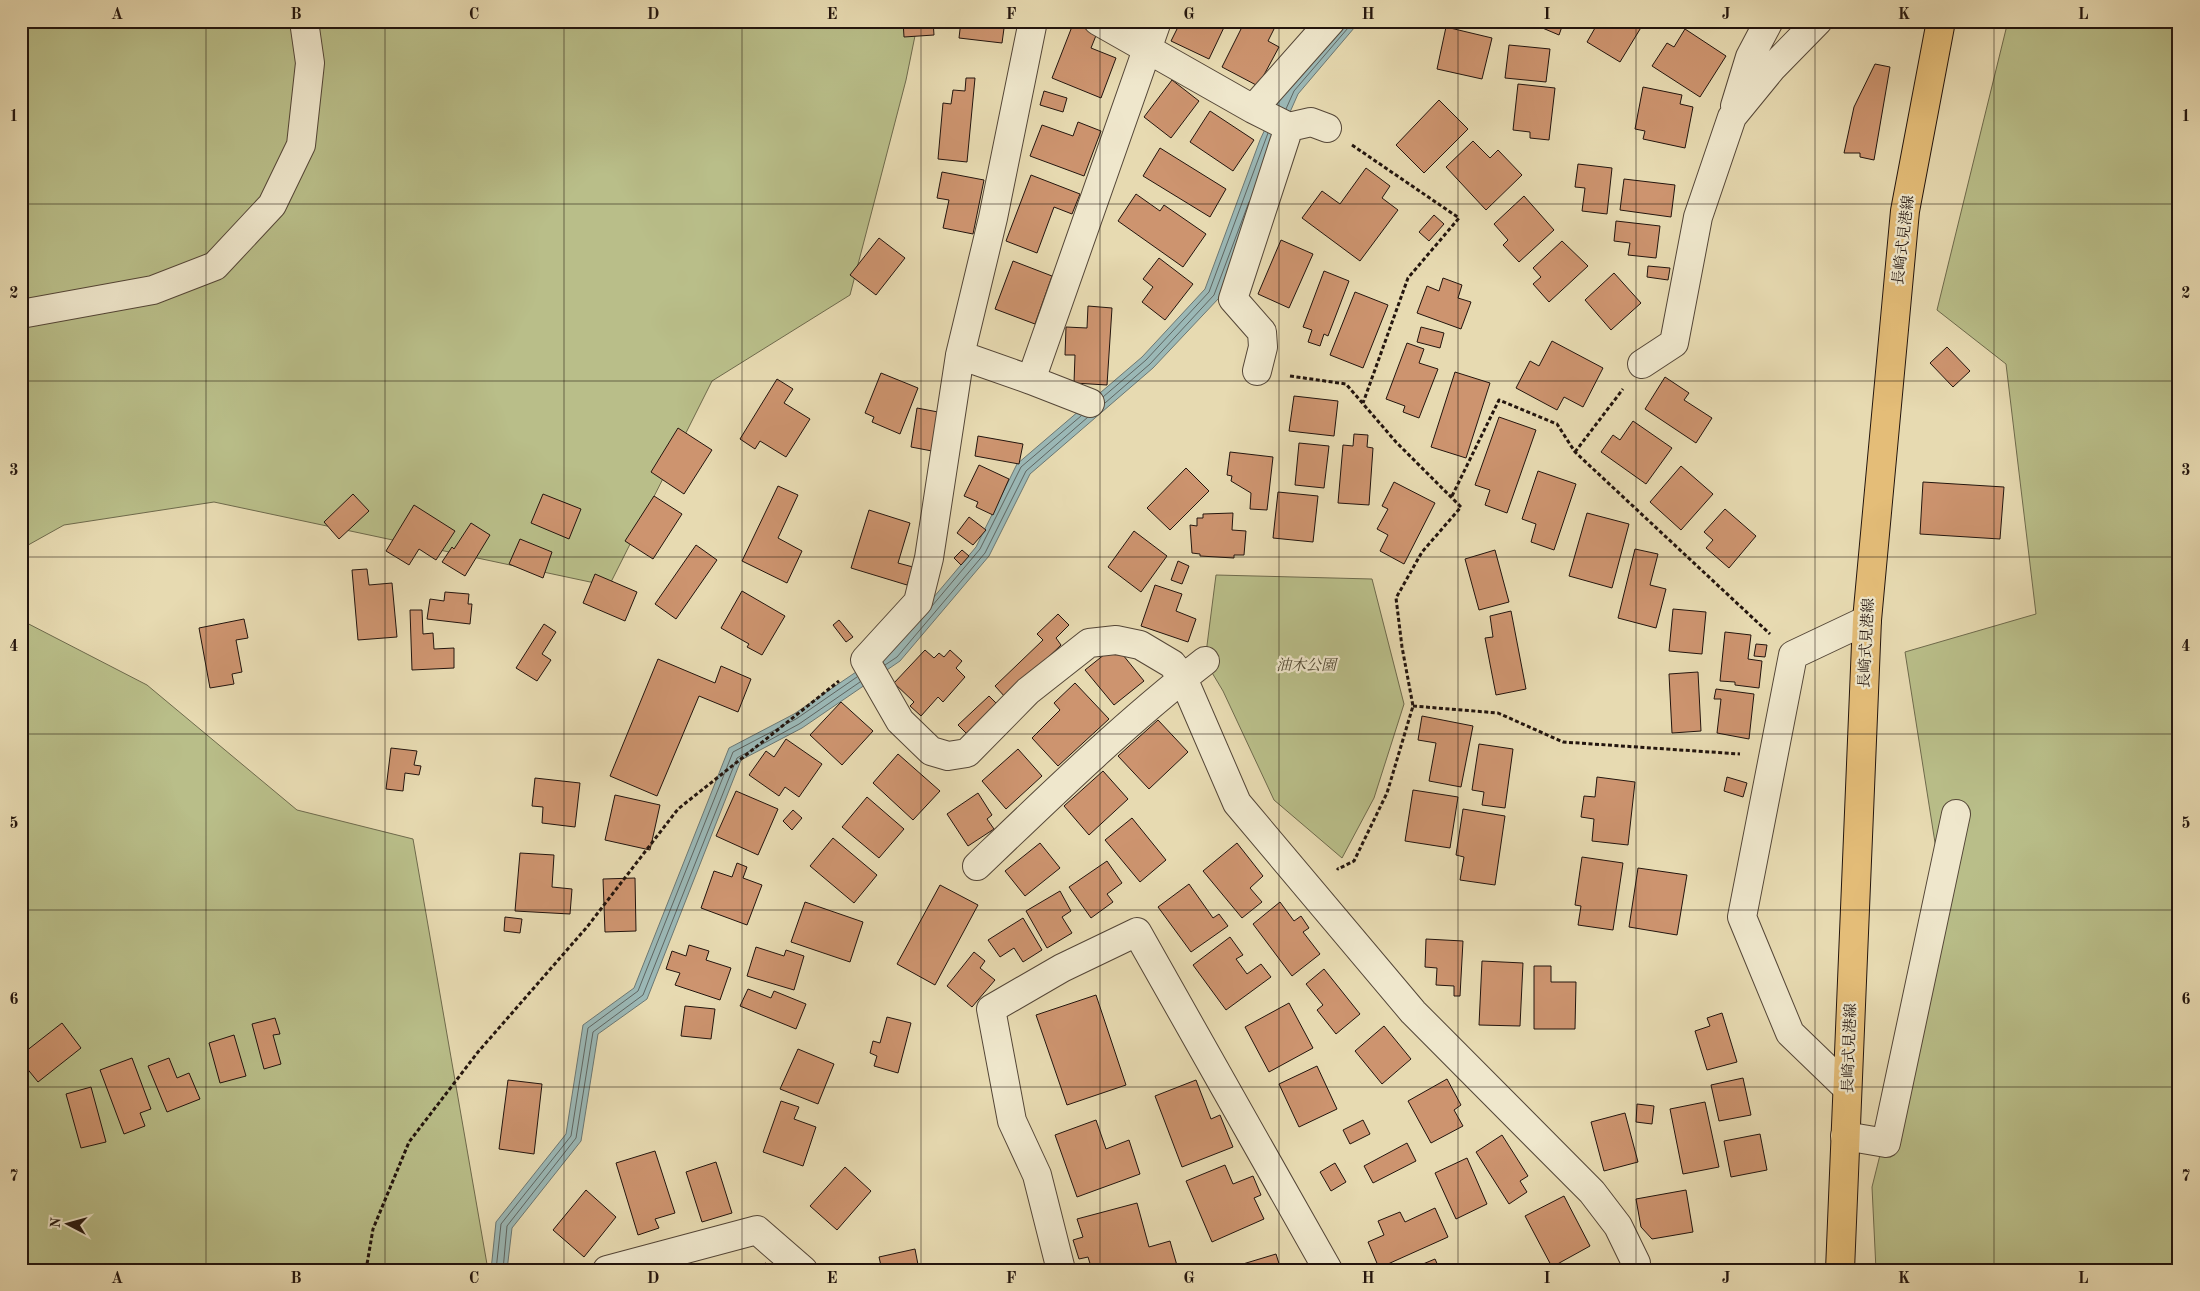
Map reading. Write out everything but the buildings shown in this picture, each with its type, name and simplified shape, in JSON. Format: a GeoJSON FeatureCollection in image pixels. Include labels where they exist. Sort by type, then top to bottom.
{"type":"FeatureCollection","features":[{"type":"Feature","properties":{"kind":"main road","name":"長崎式見港線"},"geometry":{"type":"LineString","coordinates":[[1840,1270],[1867,620],[1905,211],[1941,21]]}},
{"type":"Feature","properties":{"kind":"street"},"geometry":{"type":"LineString","coordinates":[[21,314],[152,290],[215,266],[272,205],[301,145],[310,63],[304,21]]}},
{"type":"Feature","properties":{"kind":"street"},"geometry":{"type":"LineString","coordinates":[[1033,21],[993,218],[960,355],[929,558],[918,602],[865,660],[900,721],[931,751],[948,756],[967,753],[1028,691],[1089,642],[1116,640],[1140,645],[1172,664],[1182,678],[1237,803],[1413,1012],[1592,1192],[1618,1226],[1636,1263],[1635,1270]]}},
{"type":"Feature","properties":{"kind":"street"},"geometry":{"type":"LineString","coordinates":[[1098,21],[1289,128],[1311,122],[1327,128]]}},
{"type":"Feature","properties":{"kind":"street"},"geometry":{"type":"LineString","coordinates":[[1030,380],[1157,21]]}},
{"type":"Feature","properties":{"kind":"street"},"geometry":{"type":"LineString","coordinates":[[1253,109],[1331,21]]}},
{"type":"Feature","properties":{"kind":"street"},"geometry":{"type":"LineString","coordinates":[[1642,364],[1674,344],[1698,217],[1750,57],[1769,21]]}},
{"type":"Feature","properties":{"kind":"street"},"geometry":{"type":"LineString","coordinates":[[1732,117],[1772,68],[1818,21]]}},
{"type":"Feature","properties":{"kind":"street"},"geometry":{"type":"LineString","coordinates":[[1257,371],[1262,347],[1262,332],[1233,299],[1289,128]]}},
{"type":"Feature","properties":{"kind":"street"},"geometry":{"type":"LineString","coordinates":[[960,355],[1090,403]]}},
{"type":"Feature","properties":{"kind":"street"},"geometry":{"type":"LineString","coordinates":[[1847,1088],[1790,1033],[1742,917],[1793,655],[1867,620]]}},
{"type":"Feature","properties":{"kind":"street"},"geometry":{"type":"LineString","coordinates":[[977,866],[1076,771],[1182,678],[1205,661]]}},
{"type":"Feature","properties":{"kind":"street"},"geometry":{"type":"LineString","coordinates":[[1845,1136],[1886,1142],[1956,814]]}},
{"type":"Feature","properties":{"kind":"street"},"geometry":{"type":"LineString","coordinates":[[1061,1270],[1038,1174],[1012,1120],[991,1009],[1062,968],[1137,932],[1328,1270]]}},
{"type":"Feature","properties":{"kind":"street"},"geometry":{"type":"LineString","coordinates":[[607,1270],[757,1230],[803,1270]]}},
{"type":"Feature","properties":{"kind":"path"},"geometry":{"type":"LineString","coordinates":[[1327,128],[1459,218],[1408,278],[1363,403]]}},
{"type":"Feature","properties":{"kind":"path"},"geometry":{"type":"LineString","coordinates":[[1575,452],[1642,364]]}},
{"type":"Feature","properties":{"kind":"path"},"geometry":{"type":"LineString","coordinates":[[1257,371],[1346,384],[1396,442],[1461,507],[1422,552],[1396,598],[1402,647],[1413,706],[1387,793],[1354,861],[1338,869],[1332,864]]}},
{"type":"Feature","properties":{"kind":"path"},"geometry":{"type":"LineString","coordinates":[[1452,496],[1499,400],[1557,424],[1575,452],[1793,655]]}},
{"type":"Feature","properties":{"kind":"path"},"geometry":{"type":"LineString","coordinates":[[366,1270],[373,1230],[409,1142],[478,1052],[587,927],[678,809],[865,660]]}},
{"type":"Feature","properties":{"kind":"path"},"geometry":{"type":"LineString","coordinates":[[1413,706],[1498,713],[1563,742],[1773,757]]}},
{"type":"Feature","properties":{"kind":"green space"},"geometry":{"type":"Polygon","coordinates":[[[21,21],[918,21],[906,80],[850,295],[712,381],[609,586],[214,502],[64,525],[21,549],[21,21]]]}},
{"type":"Feature","properties":{"kind":"green space"},"geometry":{"type":"Polygon","coordinates":[[[2008,21],[2179,21],[2179,1270],[1876,1270],[1872,1187],[1893,1103],[1936,849],[1905,652],[2036,614],[2006,364],[1937,310],[2008,21]]]}},
{"type":"Feature","properties":{"kind":"green space","name":"油木公園"},"geometry":{"type":"Polygon","coordinates":[[[1216,575],[1372,579],[1404,704],[1374,798],[1342,858],[1274,800],[1223,691],[1205,661],[1216,575]]]}},
{"type":"Feature","properties":{"kind":"green space"},"geometry":{"type":"Polygon","coordinates":[[[21,620],[147,685],[297,810],[413,839],[488,1270],[21,1270],[21,620]]]}},
{"type":"Feature","properties":{"kind":"water"},"geometry":{"type":"Polygon","coordinates":[[[1339,21],[1360,21],[1298,94],[1275,146],[1219,298],[1153,368],[1030,474],[989,556],[900,661],[802,728],[741,760],[647,999],[598,1034],[581,1141],[512,1228],[507,1270],[491,1270],[496,1222],[566,1134],[583,1025],[634,988],[729,748],[794,714],[890,649],[976,547],[1017,464],[1142,357],[1205,289],[1260,140],[1285,86],[1339,21]]]}}]}
